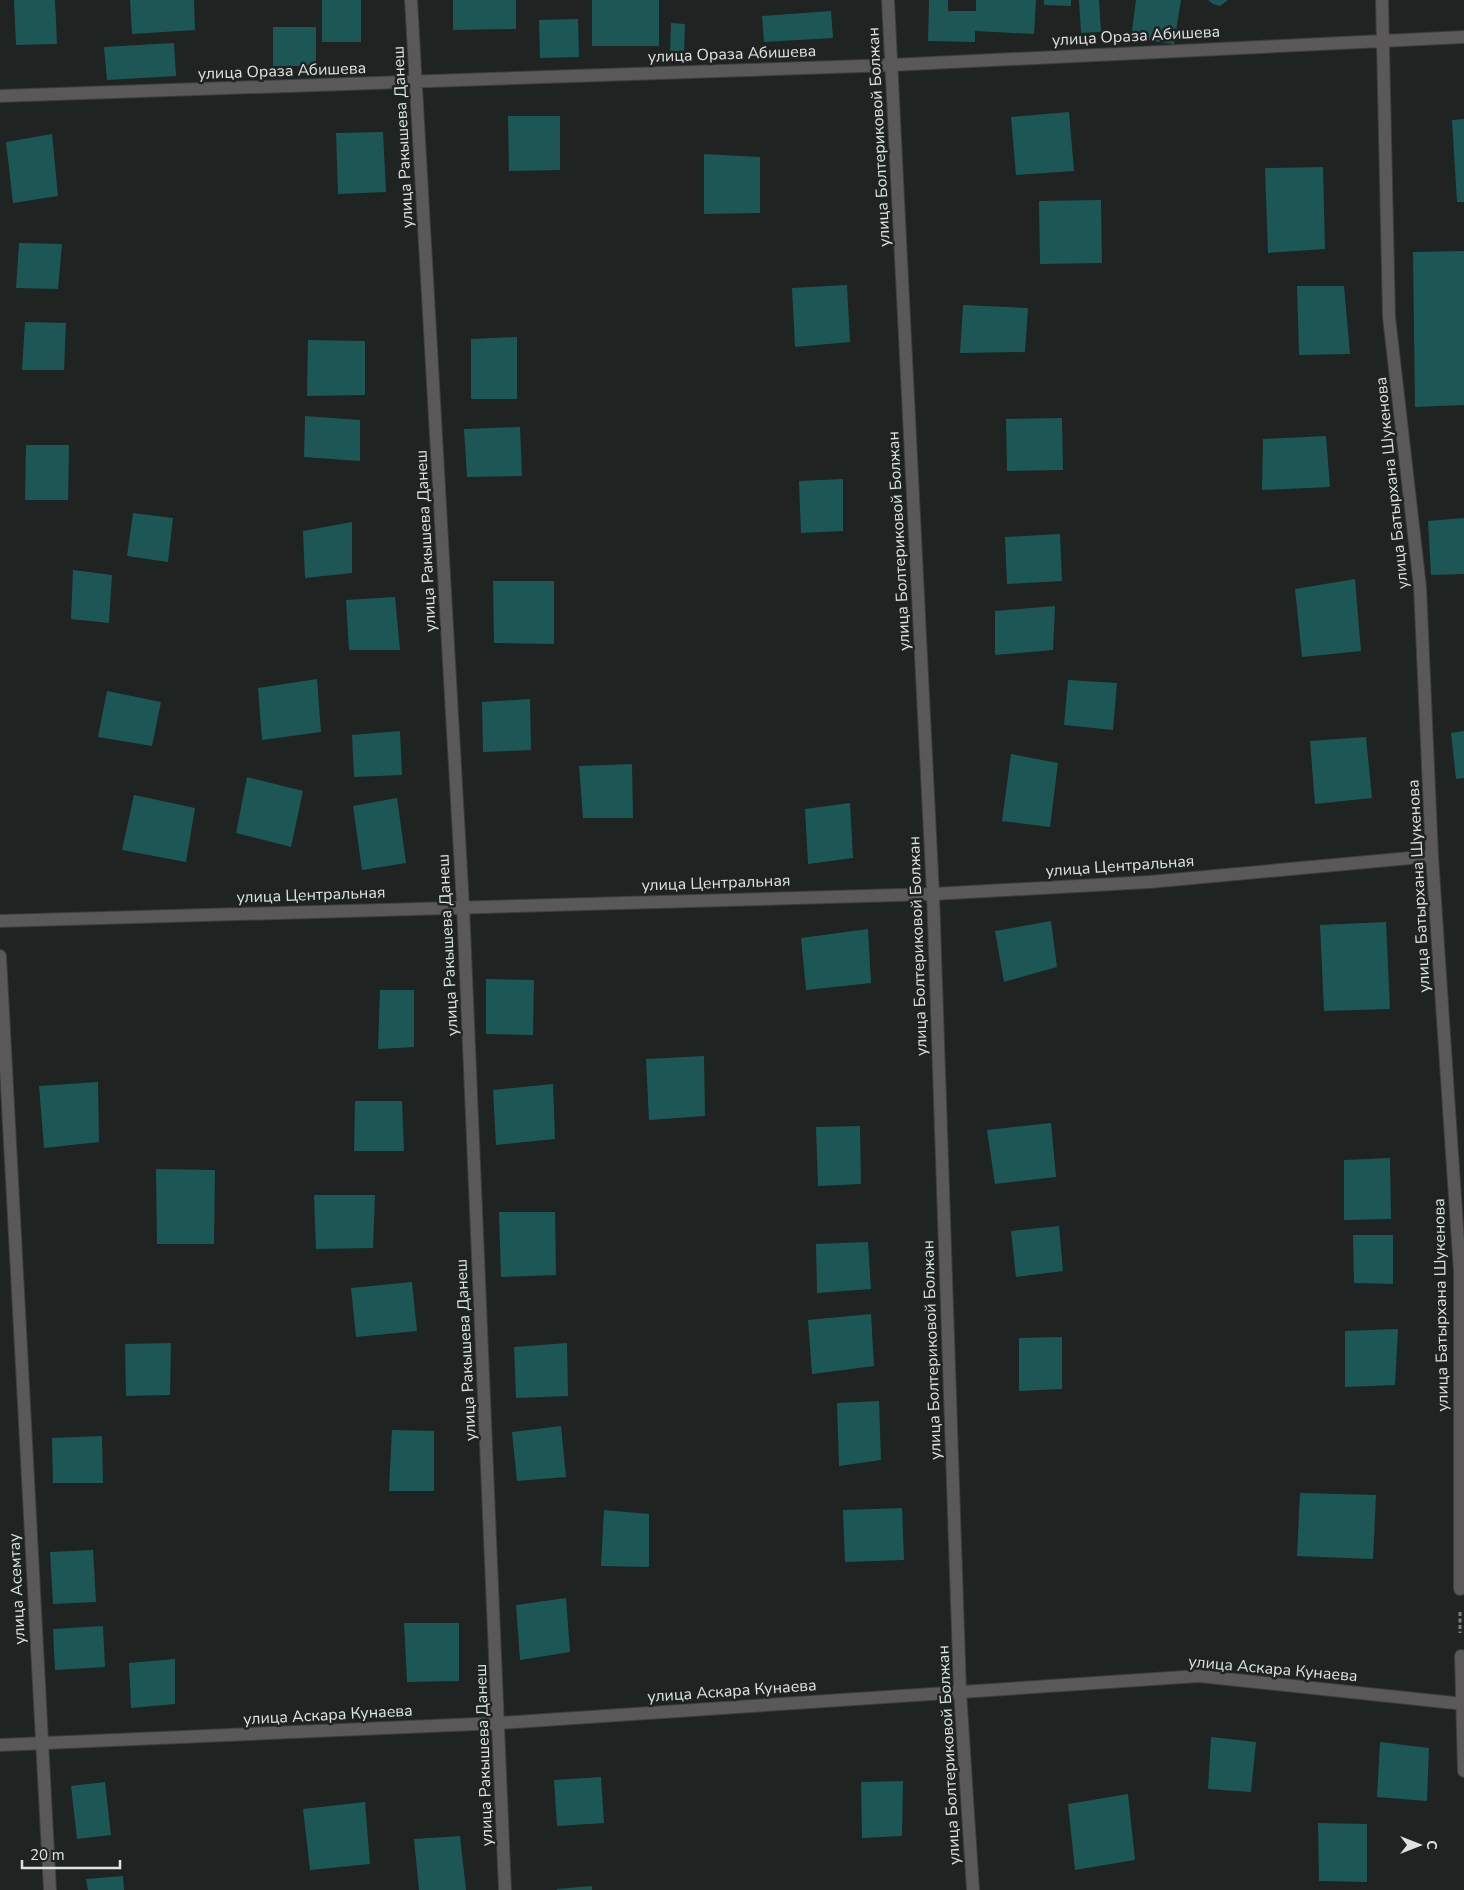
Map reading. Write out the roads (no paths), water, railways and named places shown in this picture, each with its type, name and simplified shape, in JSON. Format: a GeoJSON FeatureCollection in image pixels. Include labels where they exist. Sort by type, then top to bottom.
{"type":"FeatureCollection","features":[{"type":"Feature","properties":{"kind":"street","name":"улица Ракышева Данеш"},"geometry":{"type":"LineString","coordinates":[[411,0],[463,906],[505,1890]]}},
{"type":"Feature","properties":{"kind":"street","name":"улица Болтериковой Болжан"},"geometry":{"type":"LineString","coordinates":[[888,0],[933,894],[960,1691],[973,1890]]}},
{"type":"Feature","properties":{"kind":"street","name":"улица Батырхана Шукенова"},"geometry":{"type":"LineString","coordinates":[[1382,0],[1389,317],[1420,587],[1432,856],[1460,1272],[1460,1589]]}},
{"type":"Feature","properties":{"kind":"street","name":"улица Ораза Абишева"},"geometry":{"type":"LineString","coordinates":[[0,96],[891,65],[1464,37]]}},
{"type":"Feature","properties":{"kind":"street","name":"улица Центральная"},"geometry":{"type":"LineString","coordinates":[[0,920],[933,894],[1149,882],[1432,856]]}},
{"type":"Feature","properties":{"kind":"street","name":"улица Асемтау"},"geometry":{"type":"LineString","coordinates":[[0,956],[50,1890]]}},
{"type":"Feature","properties":{"kind":"street"},"geometry":{"type":"LineString","coordinates":[[1460,1656],[1464,1771]]}},
{"type":"Feature","properties":{"kind":"street","name":"улица Аскара Кунаева"},"geometry":{"type":"LineString","coordinates":[[0,1745],[499,1723],[1199,1676],[1462,1704]]}}]}
